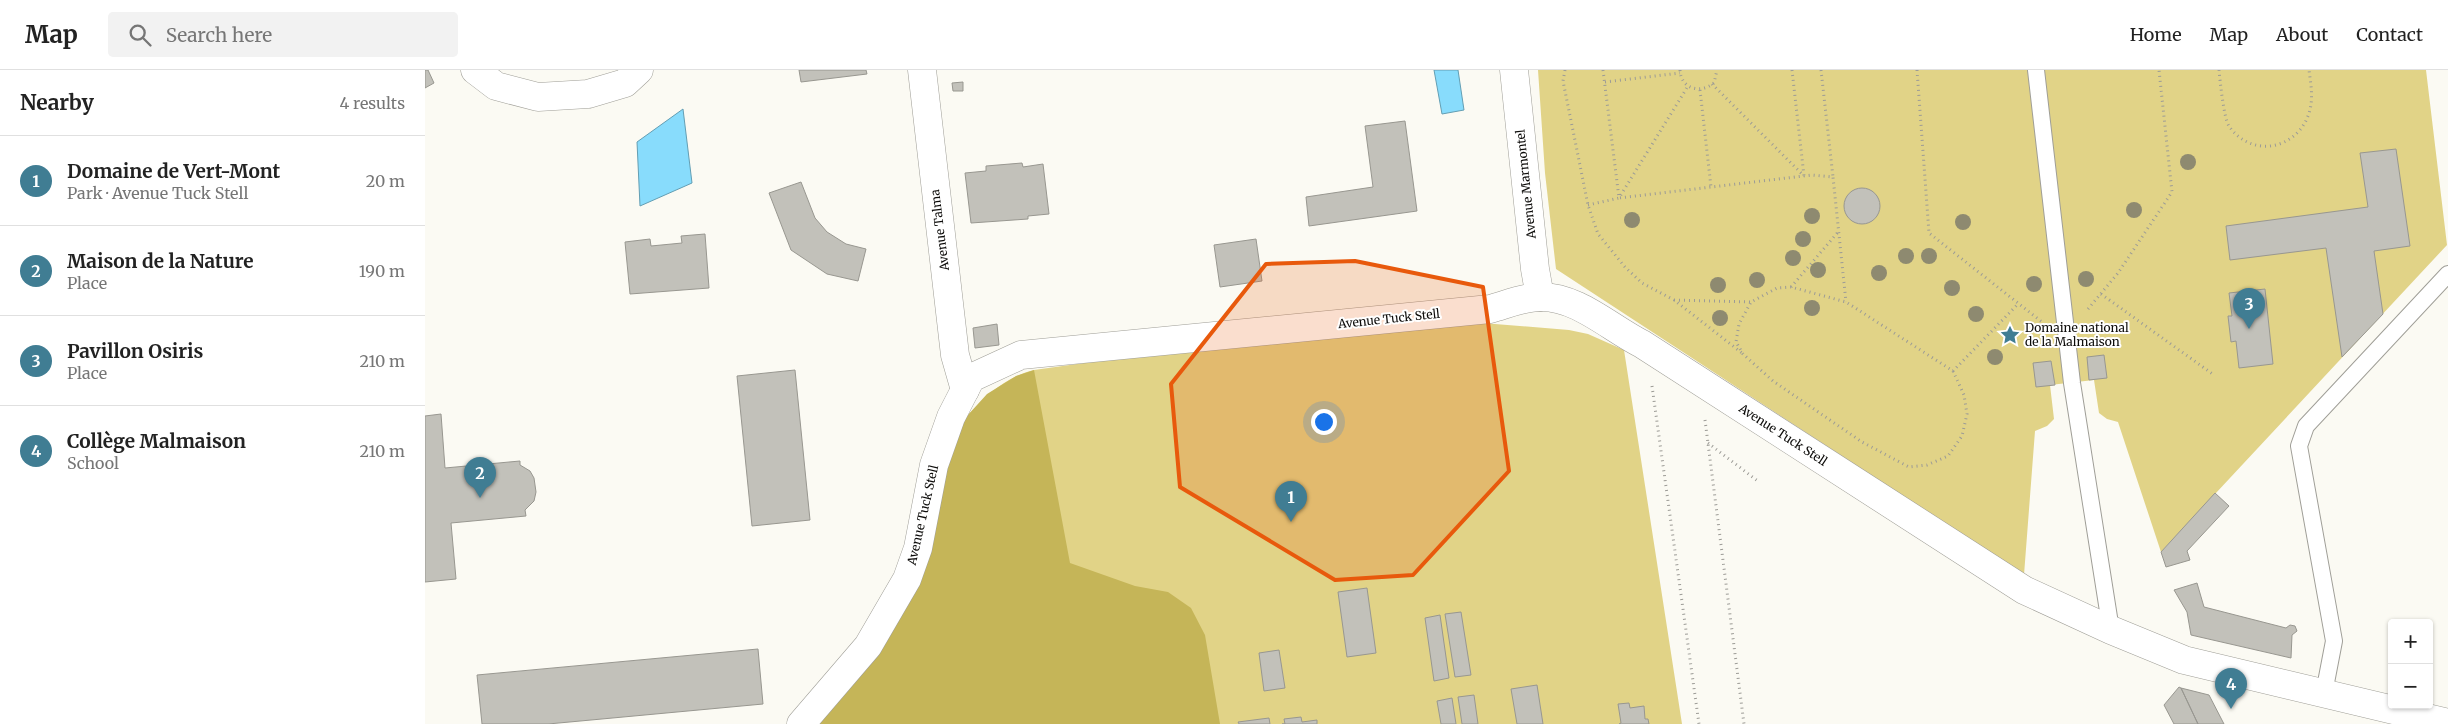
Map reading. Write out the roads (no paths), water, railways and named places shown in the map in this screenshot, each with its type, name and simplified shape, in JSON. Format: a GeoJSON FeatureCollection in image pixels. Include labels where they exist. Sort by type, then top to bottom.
{"type":"FeatureCollection","features":[{"type":"Feature","properties":{"kind":"street"},"geometry":{"type":"LineString","coordinates":[[475,70],[496,86],[538,97],[588,94],[625,83],[639,70]]}},
{"type":"Feature","properties":{"kind":"street","name":"Avenue Talma"},"geometry":{"type":"LineString","coordinates":[[922,70],[955,355],[965,390]]}},
{"type":"Feature","properties":{"kind":"street","name":"Avenue Marmontel"},"geometry":{"type":"LineString","coordinates":[[1514,70],[1540,297]]}},
{"type":"Feature","properties":{"kind":"street","name":"Avenue Tuck Stell"},"geometry":{"type":"LineString","coordinates":[[801,724],[868,646],[907,579],[918,548],[934,465],[951,417],[971,378],[1021,355],[1490,309],[1540,297],[1566,302],[1592,314],[1642,344],[2024,590],[2111,630],[2184,660],[2448,723]]}},
{"type":"Feature","properties":{"kind":"lane"},"geometry":{"type":"LineString","coordinates":[[2036,70],[2072,383],[2111,630]]}},
{"type":"Feature","properties":{"kind":"lane"},"geometry":{"type":"LineString","coordinates":[[2324,693],[2334,640],[2299,446],[2306,426],[2448,274]]}},
{"type":"Feature","properties":{"kind":"water"},"geometry":{"type":"Polygon","coordinates":[[[1434,70],[1458,70],[1464,110],[1442,114],[1434,70]]]}},
{"type":"Feature","properties":{"kind":"water"},"geometry":{"type":"Polygon","coordinates":[[[683,109],[692,183],[640,206],[637,142],[683,109]]]}},
{"type":"Feature","properties":{"kind":"place","name":"Pavillon Osiris"},"geometry":{"type":"Point","coordinates":[2249,329]}},
{"type":"Feature","properties":{"kind":"place","name":"Domaine national de la Malmaison"},"geometry":{"type":"Point","coordinates":[2010,335]}},
{"type":"Feature","properties":{"kind":"place","name":"Maison de la Nature"},"geometry":{"type":"Point","coordinates":[480,498]}},
{"type":"Feature","properties":{"kind":"place","name":"Domaine de Vert-Mont"},"geometry":{"type":"Point","coordinates":[1291,522]}},
{"type":"Feature","properties":{"kind":"place","name":"Collège Malmaison"},"geometry":{"type":"Point","coordinates":[2231,709]}}]}
